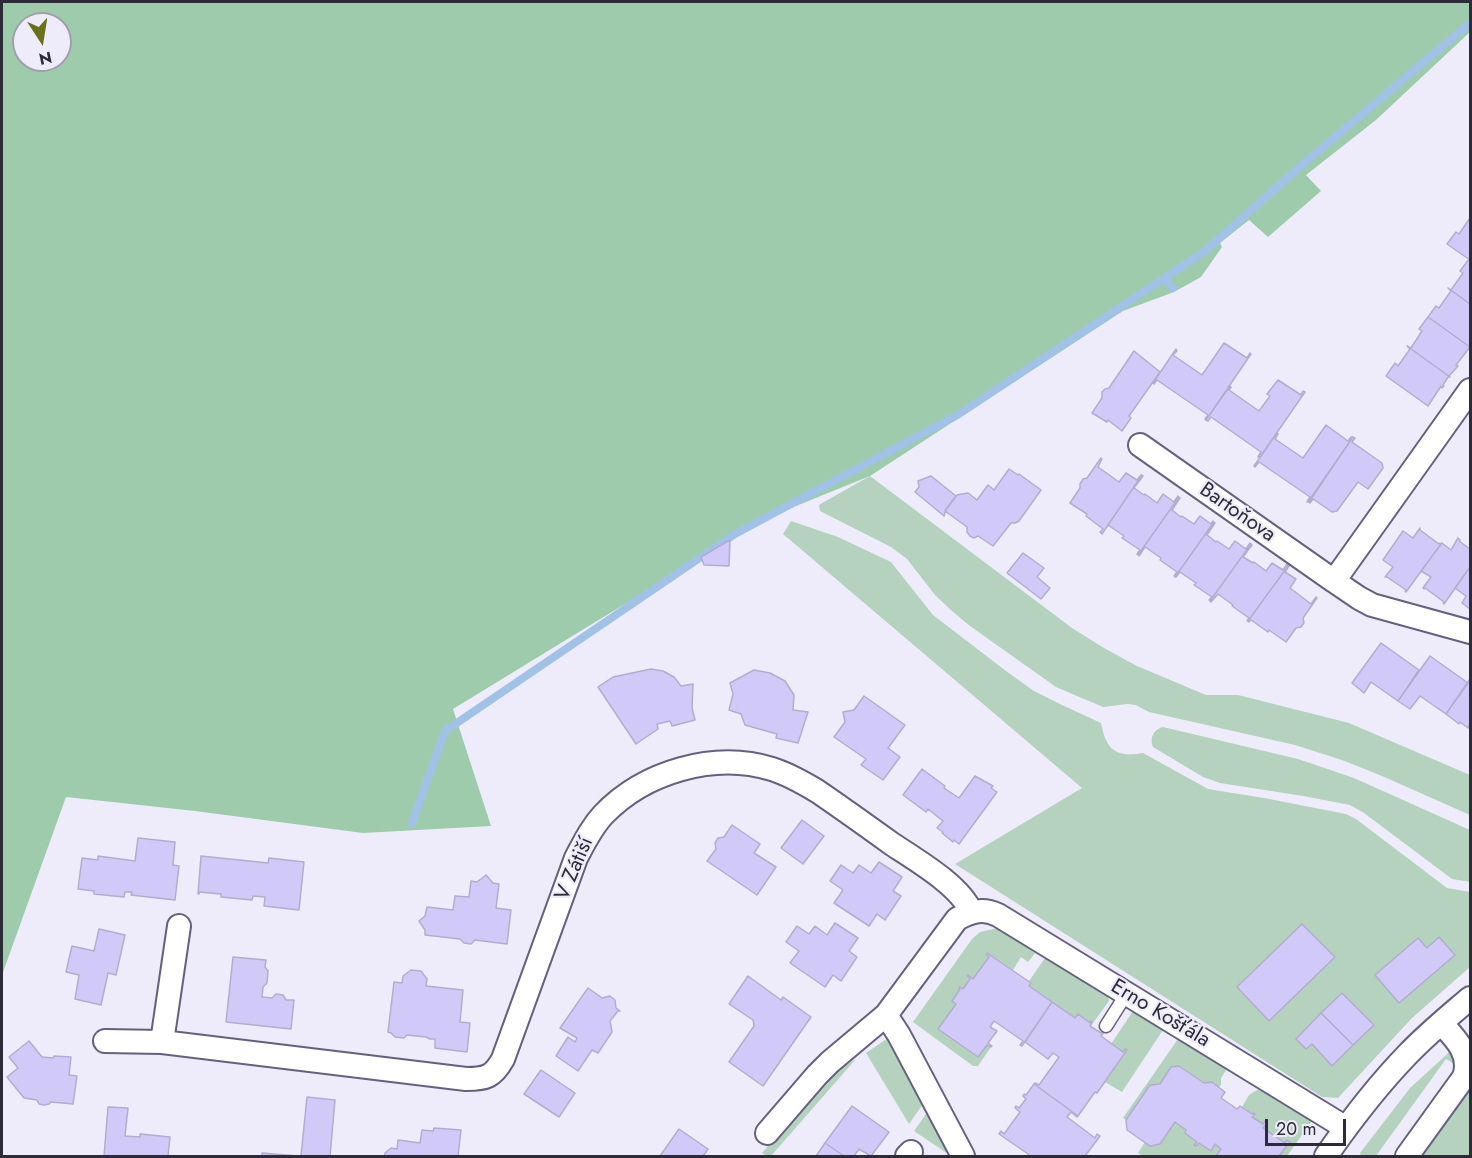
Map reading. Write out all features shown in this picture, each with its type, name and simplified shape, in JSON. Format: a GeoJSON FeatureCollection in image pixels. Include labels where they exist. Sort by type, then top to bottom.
{"type":"FeatureCollection","features":[{"type":"Feature","properties":{"kind":"street"},"geometry":{"type":"LineString","coordinates":[[1334,581],[1470,390]]}},
{"type":"Feature","properties":{"kind":"street","name":"Bartoňova"},"geometry":{"type":"LineString","coordinates":[[1140,445],[1359,598],[1372,605],[1470,632]]}},
{"type":"Feature","properties":{"kind":"street","name":"V Zátiší"},"geometry":{"type":"LineString","coordinates":[[105,1041],[162,1042],[466,1079],[481,1079],[490,1075],[503,1059],[576,858],[589,832],[604,814],[641,786],[683,768],[704,764],[754,764],[797,779],[936,874],[961,895],[971,912]]}},
{"type":"Feature","properties":{"kind":"street","name":"Erno Košťála"},"geometry":{"type":"LineString","coordinates":[[971,912],[982,910],[998,915],[1346,1128]]}},
{"type":"Feature","properties":{"kind":"street"},"geometry":{"type":"LineString","coordinates":[[767,1133],[817,1075],[886,1015],[950,927],[957,919],[971,912]]}},
{"type":"Feature","properties":{"kind":"street"},"geometry":{"type":"LineString","coordinates":[[162,1042],[179,926]]}},
{"type":"Feature","properties":{"kind":"street"},"geometry":{"type":"LineString","coordinates":[[1326,1156],[1388,1075],[1470,998]]}},
{"type":"Feature","properties":{"kind":"street"},"geometry":{"type":"LineString","coordinates":[[886,1015],[899,1035],[963,1156]]}},
{"type":"Feature","properties":{"kind":"street"},"geometry":{"type":"LineString","coordinates":[[1407,1156],[1467,1070],[1468,1062],[1462,1047],[1441,1023]]}},
{"type":"Feature","properties":{"kind":"lane"},"geometry":{"type":"LineString","coordinates":[[1106,1026],[1127,993]]}},
{"type":"Feature","properties":{"kind":"green space"},"geometry":{"type":"Polygon","coordinates":[[[2,2],[1470,2],[1470,32],[1376,120],[1306,175],[1321,191],[1268,237],[1249,220],[1220,243],[1222,247],[1201,277],[1174,292],[1123,311],[870,476],[764,519],[453,709],[491,826],[363,833],[66,797],[2,975],[2,2]]]}},
{"type":"Feature","properties":{"kind":"green space"},"geometry":{"type":"Polygon","coordinates":[[[870,476],[1072,628],[1137,666],[1206,695],[1238,695],[1349,723],[1470,775],[1470,815],[1342,760],[1295,745],[1149,712],[1136,705],[1103,707],[1056,687],[952,611],[935,595],[907,559],[891,547],[820,511],[819,505],[870,476]]]}},
{"type":"Feature","properties":{"kind":"green space"},"geometry":{"type":"Polygon","coordinates":[[[791,521],[838,537],[891,562],[933,615],[1034,691],[1101,723],[1106,739],[1113,750],[1125,754],[1143,753],[1208,789],[1346,814],[1356,819],[1447,888],[1470,892],[1470,967],[1412,1018],[1338,1098],[1322,1097],[955,864],[1082,788],[783,534],[791,521]]]}},
{"type":"Feature","properties":{"kind":"green space"},"geometry":{"type":"Polygon","coordinates":[[[1163,727],[1298,759],[1354,778],[1470,830],[1470,882],[1452,879],[1350,805],[1220,783],[1203,777],[1153,747],[1153,734],[1163,727]]]}},
{"type":"Feature","properties":{"kind":"green space"},"geometry":{"type":"Polygon","coordinates":[[[999,929],[1035,953],[1028,962],[1021,957],[1013,970],[987,953],[989,957],[973,979],[968,975],[970,979],[963,989],[959,988],[956,1004],[938,1029],[978,1057],[987,1045],[991,1047],[978,1066],[973,1066],[913,1022],[972,939],[980,932],[999,929]]]}},
{"type":"Feature","properties":{"kind":"green space"},"geometry":{"type":"Polygon","coordinates":[[[1045,958],[1108,997],[1109,1001],[1093,1023],[1075,1018],[1029,986],[1031,983],[1029,981],[1045,958]]]}},
{"type":"Feature","properties":{"kind":"green space"},"geometry":{"type":"Polygon","coordinates":[[[1133,1011],[1163,1030],[1122,1092],[1105,1082],[1127,1051],[1125,1049],[1123,1052],[1111,1044],[1133,1011]]]}},
{"type":"Feature","properties":{"kind":"green space"},"geometry":{"type":"Polygon","coordinates":[[[888,1038],[923,1104],[909,1124],[866,1053],[888,1038]]]}},
{"type":"Feature","properties":{"kind":"green space"},"geometry":{"type":"Polygon","coordinates":[[[1178,1039],[1227,1069],[1221,1078],[1221,1085],[1219,1087],[1212,1082],[1204,1083],[1180,1066],[1171,1067],[1160,1084],[1150,1085],[1126,1120],[1123,1118],[1178,1039]]]}},
{"type":"Feature","properties":{"kind":"green space"},"geometry":{"type":"Polygon","coordinates":[[[1456,1046],[1461,1068],[1446,1059],[1376,1156],[1361,1156],[1360,1153],[1410,1088],[1456,1046]]]}},
{"type":"Feature","properties":{"kind":"green space"},"geometry":{"type":"Polygon","coordinates":[[[856,1059],[771,1156],[762,1153],[831,1074],[856,1059]]]}},
{"type":"Feature","properties":{"kind":"green space"},"geometry":{"type":"Polygon","coordinates":[[[1470,1080],[1470,1156],[1416,1156],[1470,1080]]]}},
{"type":"Feature","properties":{"kind":"green space"},"geometry":{"type":"Polygon","coordinates":[[[1257,1090],[1312,1121],[1287,1156],[1279,1156],[1289,1142],[1285,1143],[1263,1128],[1265,1121],[1263,1124],[1252,1117],[1254,1114],[1242,1107],[1249,1095],[1257,1090]]]}},
{"type":"Feature","properties":{"kind":"green space"},"geometry":{"type":"Polygon","coordinates":[[[928,1111],[951,1156],[914,1131],[928,1111]]]}},
{"type":"Feature","properties":{"kind":"green space"},"geometry":{"type":"Polygon","coordinates":[[[1175,1122],[1197,1142],[1194,1145],[1199,1143],[1211,1151],[1215,1144],[1221,1149],[1216,1156],[1143,1156],[1138,1153],[1145,1142],[1160,1144],[1175,1122]]]}},
{"type":"Feature","properties":{"kind":"building"},"geometry":{"type":"Polygon","coordinates":[[[1470,218],[1470,260],[1447,244],[1456,232],[1459,234],[1470,218]]]}},
{"type":"Feature","properties":{"kind":"building"},"geometry":{"type":"Polygon","coordinates":[[[1469,259],[1470,304],[1448,288],[1451,290],[1463,273],[1460,271],[1469,259]]]}},
{"type":"Feature","properties":{"kind":"building"},"geometry":{"type":"Polygon","coordinates":[[[1448,288],[1470,304],[1470,347],[1428,317],[1436,306],[1439,308],[1451,291],[1448,288]]]}},
{"type":"Feature","properties":{"kind":"building"},"geometry":{"type":"Polygon","coordinates":[[[1428,317],[1470,347],[1450,377],[1407,346],[1411,348],[1422,331],[1419,329],[1428,317]]]}},
{"type":"Feature","properties":{"kind":"building"},"geometry":{"type":"Polygon","coordinates":[[[1224,343],[1247,358],[1251,354],[1206,420],[1208,415],[1157,380],[1153,383],[1176,349],[1173,355],[1202,375],[1224,343]]]}},
{"type":"Feature","properties":{"kind":"building"},"geometry":{"type":"Polygon","coordinates":[[[1407,346],[1450,377],[1428,406],[1386,376],[1395,363],[1398,366],[1410,349],[1407,346]]]}},
{"type":"Feature","properties":{"kind":"building"},"geometry":{"type":"Polygon","coordinates":[[[1134,351],[1160,372],[1129,416],[1131,418],[1122,431],[1108,420],[1107,422],[1092,413],[1102,398],[1102,392],[1109,388],[1134,351]]]}},
{"type":"Feature","properties":{"kind":"building"},"geometry":{"type":"Polygon","coordinates":[[[1278,380],[1301,395],[1303,391],[1305,392],[1260,457],[1258,457],[1261,452],[1211,417],[1208,421],[1206,420],[1230,386],[1229,390],[1259,411],[1270,396],[1267,394],[1278,380]]]}},
{"type":"Feature","properties":{"kind":"building"},"geometry":{"type":"Polygon","coordinates":[[[1326,425],[1348,441],[1353,437],[1308,502],[1310,497],[1259,462],[1254,466],[1277,433],[1275,439],[1303,458],[1326,425]]]}},
{"type":"Feature","properties":{"kind":"building"},"geometry":{"type":"Polygon","coordinates":[[[1353,437],[1355,438],[1352,442],[1382,463],[1383,468],[1368,489],[1358,482],[1337,511],[1332,512],[1313,499],[1310,503],[1309,502],[1353,437]]]}},
{"type":"Feature","properties":{"kind":"building"},"geometry":{"type":"Polygon","coordinates":[[[1101,458],[1098,467],[1119,482],[1126,473],[1137,480],[1142,475],[1102,534],[1100,532],[1103,529],[1086,516],[1087,514],[1070,503],[1083,479],[1087,478],[1101,458]]]}},
{"type":"Feature","properties":{"kind":"building"},"geometry":{"type":"Polygon","coordinates":[[[1009,469],[1041,490],[1019,521],[1011,523],[993,546],[978,536],[974,538],[970,536],[967,527],[945,511],[957,495],[968,493],[977,500],[988,485],[994,490],[1009,469]]]}},
{"type":"Feature","properties":{"kind":"building"},"geometry":{"type":"Polygon","coordinates":[[[1142,475],[1134,488],[1157,503],[1163,494],[1174,502],[1179,497],[1138,555],[1140,550],[1108,525],[1142,475]]]}},
{"type":"Feature","properties":{"kind":"building"},"geometry":{"type":"Polygon","coordinates":[[[931,476],[956,496],[946,509],[944,516],[915,492],[919,487],[918,481],[931,476]]]}},
{"type":"Feature","properties":{"kind":"building"},"geometry":{"type":"Polygon","coordinates":[[[1179,497],[1172,510],[1181,517],[1194,524],[1200,516],[1211,524],[1214,522],[1175,577],[1177,572],[1145,547],[1138,555],[1179,497]]]}},
{"type":"Feature","properties":{"kind":"building"},"geometry":{"type":"Polygon","coordinates":[[[1214,522],[1207,535],[1216,542],[1229,549],[1235,541],[1246,549],[1251,544],[1210,601],[1212,597],[1180,572],[1175,577],[1214,522]]]}},
{"type":"Feature","properties":{"kind":"building"},"geometry":{"type":"Polygon","coordinates":[[[1420,528],[1441,544],[1406,592],[1385,577],[1393,567],[1383,560],[1403,531],[1413,538],[1420,528]]]}},
{"type":"Feature","properties":{"kind":"building"},"geometry":{"type":"Polygon","coordinates":[[[1458,538],[1470,549],[1470,567],[1444,604],[1423,588],[1431,577],[1421,571],[1442,543],[1451,550],[1458,538]]]}},
{"type":"Feature","properties":{"kind":"building"},"geometry":{"type":"Polygon","coordinates":[[[730,540],[729,566],[704,565],[701,557],[730,540]]]}},
{"type":"Feature","properties":{"kind":"building"},"geometry":{"type":"Polygon","coordinates":[[[1251,544],[1243,557],[1266,571],[1272,563],[1283,570],[1287,564],[1288,566],[1247,621],[1249,618],[1218,594],[1210,601],[1251,544]]]}},
{"type":"Feature","properties":{"kind":"building"},"geometry":{"type":"Polygon","coordinates":[[[1023,553],[1044,568],[1037,577],[1050,588],[1041,599],[1007,573],[1023,553]]]}},
{"type":"Feature","properties":{"kind":"building"},"geometry":{"type":"Polygon","coordinates":[[[1288,566],[1285,572],[1296,579],[1290,588],[1311,604],[1317,598],[1303,618],[1304,623],[1301,627],[1296,628],[1286,642],[1251,620],[1248,621],[1288,566]]]}},
{"type":"Feature","properties":{"kind":"building"},"geometry":{"type":"Polygon","coordinates":[[[1470,567],[1470,609],[1462,603],[1466,596],[1455,588],[1470,567]]]}},
{"type":"Feature","properties":{"kind":"building"},"geometry":{"type":"Polygon","coordinates":[[[1381,643],[1419,670],[1398,701],[1371,682],[1364,693],[1352,683],[1381,643]]]}},
{"type":"Feature","properties":{"kind":"building"},"geometry":{"type":"Polygon","coordinates":[[[1430,656],[1468,683],[1446,714],[1420,696],[1410,709],[1398,701],[1430,656]]]}},
{"type":"Feature","properties":{"kind":"building"},"geometry":{"type":"Polygon","coordinates":[[[651,669],[663,671],[674,677],[681,686],[693,684],[692,708],[695,720],[672,726],[670,721],[657,724],[658,729],[636,744],[598,687],[613,677],[651,669]]]}},
{"type":"Feature","properties":{"kind":"building"},"geometry":{"type":"Polygon","coordinates":[[[754,670],[770,673],[785,681],[794,695],[793,710],[808,712],[798,743],[776,738],[777,734],[745,725],[741,714],[729,710],[733,694],[730,683],[754,670]]]}},
{"type":"Feature","properties":{"kind":"building"},"geometry":{"type":"Polygon","coordinates":[[[1470,679],[1470,723],[1468,728],[1446,714],[1470,679]]]}},
{"type":"Feature","properties":{"kind":"building"},"geometry":{"type":"Polygon","coordinates":[[[864,696],[905,725],[888,748],[900,757],[883,780],[861,765],[866,759],[834,737],[845,722],[843,712],[854,710],[864,696]]]}},
{"type":"Feature","properties":{"kind":"building"},"geometry":{"type":"Polygon","coordinates":[[[922,769],[959,798],[975,776],[993,786],[991,788],[997,792],[959,844],[954,840],[953,842],[937,828],[943,821],[928,809],[926,812],[903,795],[922,769]]]}},
{"type":"Feature","properties":{"kind":"building"},"geometry":{"type":"Polygon","coordinates":[[[802,820],[824,836],[803,864],[781,848],[802,820]]]}},
{"type":"Feature","properties":{"kind":"building"},"geometry":{"type":"Polygon","coordinates":[[[732,825],[760,844],[754,853],[776,867],[757,895],[707,861],[716,849],[715,843],[718,838],[724,837],[732,825]]]}},
{"type":"Feature","properties":{"kind":"building"},"geometry":{"type":"Polygon","coordinates":[[[138,838],[175,842],[173,865],[179,866],[175,900],[131,895],[132,892],[125,892],[124,897],[94,894],[94,891],[78,889],[82,858],[98,860],[98,856],[135,861],[138,838]]]}},
{"type":"Feature","properties":{"kind":"building"},"geometry":{"type":"Polygon","coordinates":[[[201,856],[268,863],[269,858],[304,862],[299,910],[264,906],[265,897],[253,896],[252,900],[221,897],[221,894],[199,892],[198,894],[201,856]]]}},
{"type":"Feature","properties":{"kind":"building"},"geometry":{"type":"Polygon","coordinates":[[[879,862],[902,877],[893,891],[901,896],[885,920],[877,914],[869,926],[834,903],[843,890],[830,881],[841,865],[853,873],[859,865],[871,873],[879,862]]]}},
{"type":"Feature","properties":{"kind":"building"},"geometry":{"type":"Polygon","coordinates":[[[486,875],[493,883],[499,884],[496,908],[511,910],[507,944],[475,940],[471,944],[464,943],[460,939],[425,935],[425,930],[419,921],[425,916],[427,907],[453,910],[455,896],[469,897],[471,881],[477,882],[486,875]]]}},
{"type":"Feature","properties":{"kind":"building"},"geometry":{"type":"Polygon","coordinates":[[[835,923],[858,938],[849,951],[857,957],[841,981],[833,975],[825,987],[790,963],[799,951],[786,942],[797,926],[809,934],[815,926],[827,935],[835,923]]]}},
{"type":"Feature","properties":{"kind":"building"},"geometry":{"type":"Polygon","coordinates":[[[1302,924],[1335,957],[1269,1021],[1237,987],[1302,924]]]}},
{"type":"Feature","properties":{"kind":"building"},"geometry":{"type":"Polygon","coordinates":[[[99,929],[125,935],[116,975],[108,973],[101,1005],[75,999],[79,975],[66,972],[72,946],[94,951],[99,929]]]}},
{"type":"Feature","properties":{"kind":"building"},"geometry":{"type":"Polygon","coordinates":[[[1439,937],[1455,955],[1399,1003],[1375,975],[1418,938],[1427,948],[1439,937]]]}},
{"type":"Feature","properties":{"kind":"building"},"geometry":{"type":"Polygon","coordinates":[[[987,953],[1031,983],[1029,986],[1052,1002],[1022,1046],[1020,1045],[1023,1041],[994,1021],[990,1027],[997,1031],[988,1043],[992,1046],[987,1045],[978,1057],[938,1029],[956,1004],[952,1001],[959,988],[963,989],[970,979],[968,975],[973,979],[989,957],[987,953]]]}},
{"type":"Feature","properties":{"kind":"building"},"geometry":{"type":"Polygon","coordinates":[[[233,957],[266,960],[267,983],[263,987],[262,997],[272,998],[276,994],[283,995],[286,1000],[294,1000],[291,1029],[226,1022],[233,957]]]}},
{"type":"Feature","properties":{"kind":"building"},"geometry":{"type":"Polygon","coordinates":[[[411,970],[421,971],[427,979],[426,986],[463,990],[460,1022],[470,1023],[467,1052],[435,1048],[435,1039],[407,1035],[404,1038],[395,1037],[388,1032],[394,982],[402,983],[403,976],[411,970]]]}},
{"type":"Feature","properties":{"kind":"building"},"geometry":{"type":"Polygon","coordinates":[[[748,976],[781,1000],[783,997],[811,1017],[763,1086],[729,1062],[754,1026],[753,1020],[729,1004],[748,976]]]}},
{"type":"Feature","properties":{"kind":"building"},"geometry":{"type":"Polygon","coordinates":[[[588,988],[602,998],[610,996],[615,1000],[616,1008],[620,1011],[610,1021],[612,1032],[598,1053],[592,1050],[578,1071],[556,1056],[568,1037],[575,1042],[577,1038],[560,1028],[588,988]]]}},
{"type":"Feature","properties":{"kind":"building"},"geometry":{"type":"Polygon","coordinates":[[[1342,993],[1374,1025],[1353,1045],[1321,1013],[1342,993]]]}},
{"type":"Feature","properties":{"kind":"building"},"geometry":{"type":"Polygon","coordinates":[[[1052,1002],[1075,1018],[1078,1014],[1090,1023],[1091,1021],[1090,1026],[1101,1033],[1105,1031],[1101,1036],[1123,1052],[1127,1050],[1078,1116],[1034,1084],[1039,1085],[1059,1057],[1053,1053],[1048,1059],[1025,1042],[1052,1002]]]}},
{"type":"Feature","properties":{"kind":"building"},"geometry":{"type":"Polygon","coordinates":[[[1321,1013],[1353,1045],[1332,1066],[1312,1044],[1306,1049],[1296,1039],[1321,1013]]]}},
{"type":"Feature","properties":{"kind":"building"},"geometry":{"type":"Polygon","coordinates":[[[29,1041],[42,1057],[71,1057],[69,1075],[77,1076],[73,1104],[51,1102],[44,1105],[39,1104],[37,1100],[24,1098],[7,1077],[18,1068],[9,1057],[29,1041]]]}},
{"type":"Feature","properties":{"kind":"building"},"geometry":{"type":"Polygon","coordinates":[[[1179,1066],[1204,1083],[1212,1082],[1225,1092],[1221,1098],[1237,1109],[1240,1106],[1255,1114],[1252,1117],[1263,1124],[1265,1121],[1267,1123],[1263,1128],[1285,1143],[1287,1140],[1290,1142],[1279,1156],[1216,1156],[1221,1149],[1215,1144],[1211,1151],[1199,1143],[1194,1145],[1197,1142],[1175,1122],[1160,1144],[1150,1146],[1127,1130],[1126,1120],[1150,1085],[1160,1084],[1171,1067],[1179,1066]]]}},
{"type":"Feature","properties":{"kind":"building"},"geometry":{"type":"Polygon","coordinates":[[[541,1070],[575,1093],[559,1117],[524,1094],[541,1070]]]}},
{"type":"Feature","properties":{"kind":"building"},"geometry":{"type":"Polygon","coordinates":[[[1034,1084],[1078,1116],[1071,1112],[1067,1117],[1095,1138],[1097,1134],[1100,1136],[1085,1156],[1031,1156],[999,1134],[1001,1131],[1004,1134],[1020,1112],[1015,1108],[1016,1106],[1019,1108],[1026,1099],[1024,1094],[1026,1095],[1034,1084]]]}},
{"type":"Feature","properties":{"kind":"building"},"geometry":{"type":"Polygon","coordinates":[[[307,1097],[335,1100],[330,1156],[301,1156],[307,1097]]]}},
{"type":"Feature","properties":{"kind":"building"},"geometry":{"type":"Polygon","coordinates":[[[852,1106],[889,1132],[871,1156],[859,1149],[854,1156],[844,1156],[825,1143],[852,1106]]]}},
{"type":"Feature","properties":{"kind":"building"},"geometry":{"type":"Polygon","coordinates":[[[108,1107],[128,1108],[125,1136],[140,1137],[140,1134],[170,1137],[168,1156],[104,1156],[108,1107]]]}},
{"type":"Feature","properties":{"kind":"building"},"geometry":{"type":"Polygon","coordinates":[[[434,1128],[461,1130],[458,1156],[385,1156],[391,1148],[397,1149],[398,1140],[420,1143],[422,1130],[433,1131],[434,1128]]]}},
{"type":"Feature","properties":{"kind":"building"},"geometry":{"type":"Polygon","coordinates":[[[679,1129],[708,1149],[703,1156],[660,1156],[679,1129]]]}},
{"type":"Feature","properties":{"kind":"building"},"geometry":{"type":"Polygon","coordinates":[[[825,1143],[844,1156],[816,1156],[825,1143]]]}},
{"type":"Feature","properties":{"kind":"building"},"geometry":{"type":"Polygon","coordinates":[[[262,1153],[298,1156],[262,1156],[262,1153]]]}},
{"type":"Feature","properties":{"kind":"waterway"},"geometry":{"type":"LineString","coordinates":[[412,823],[445,731],[735,534],[959,414],[1205,251],[1302,165],[1470,23]]}},
{"type":"Feature","properties":{"kind":"waterway"},"geometry":{"type":"LineString","coordinates":[[1164,279],[1173,288]]}}]}
